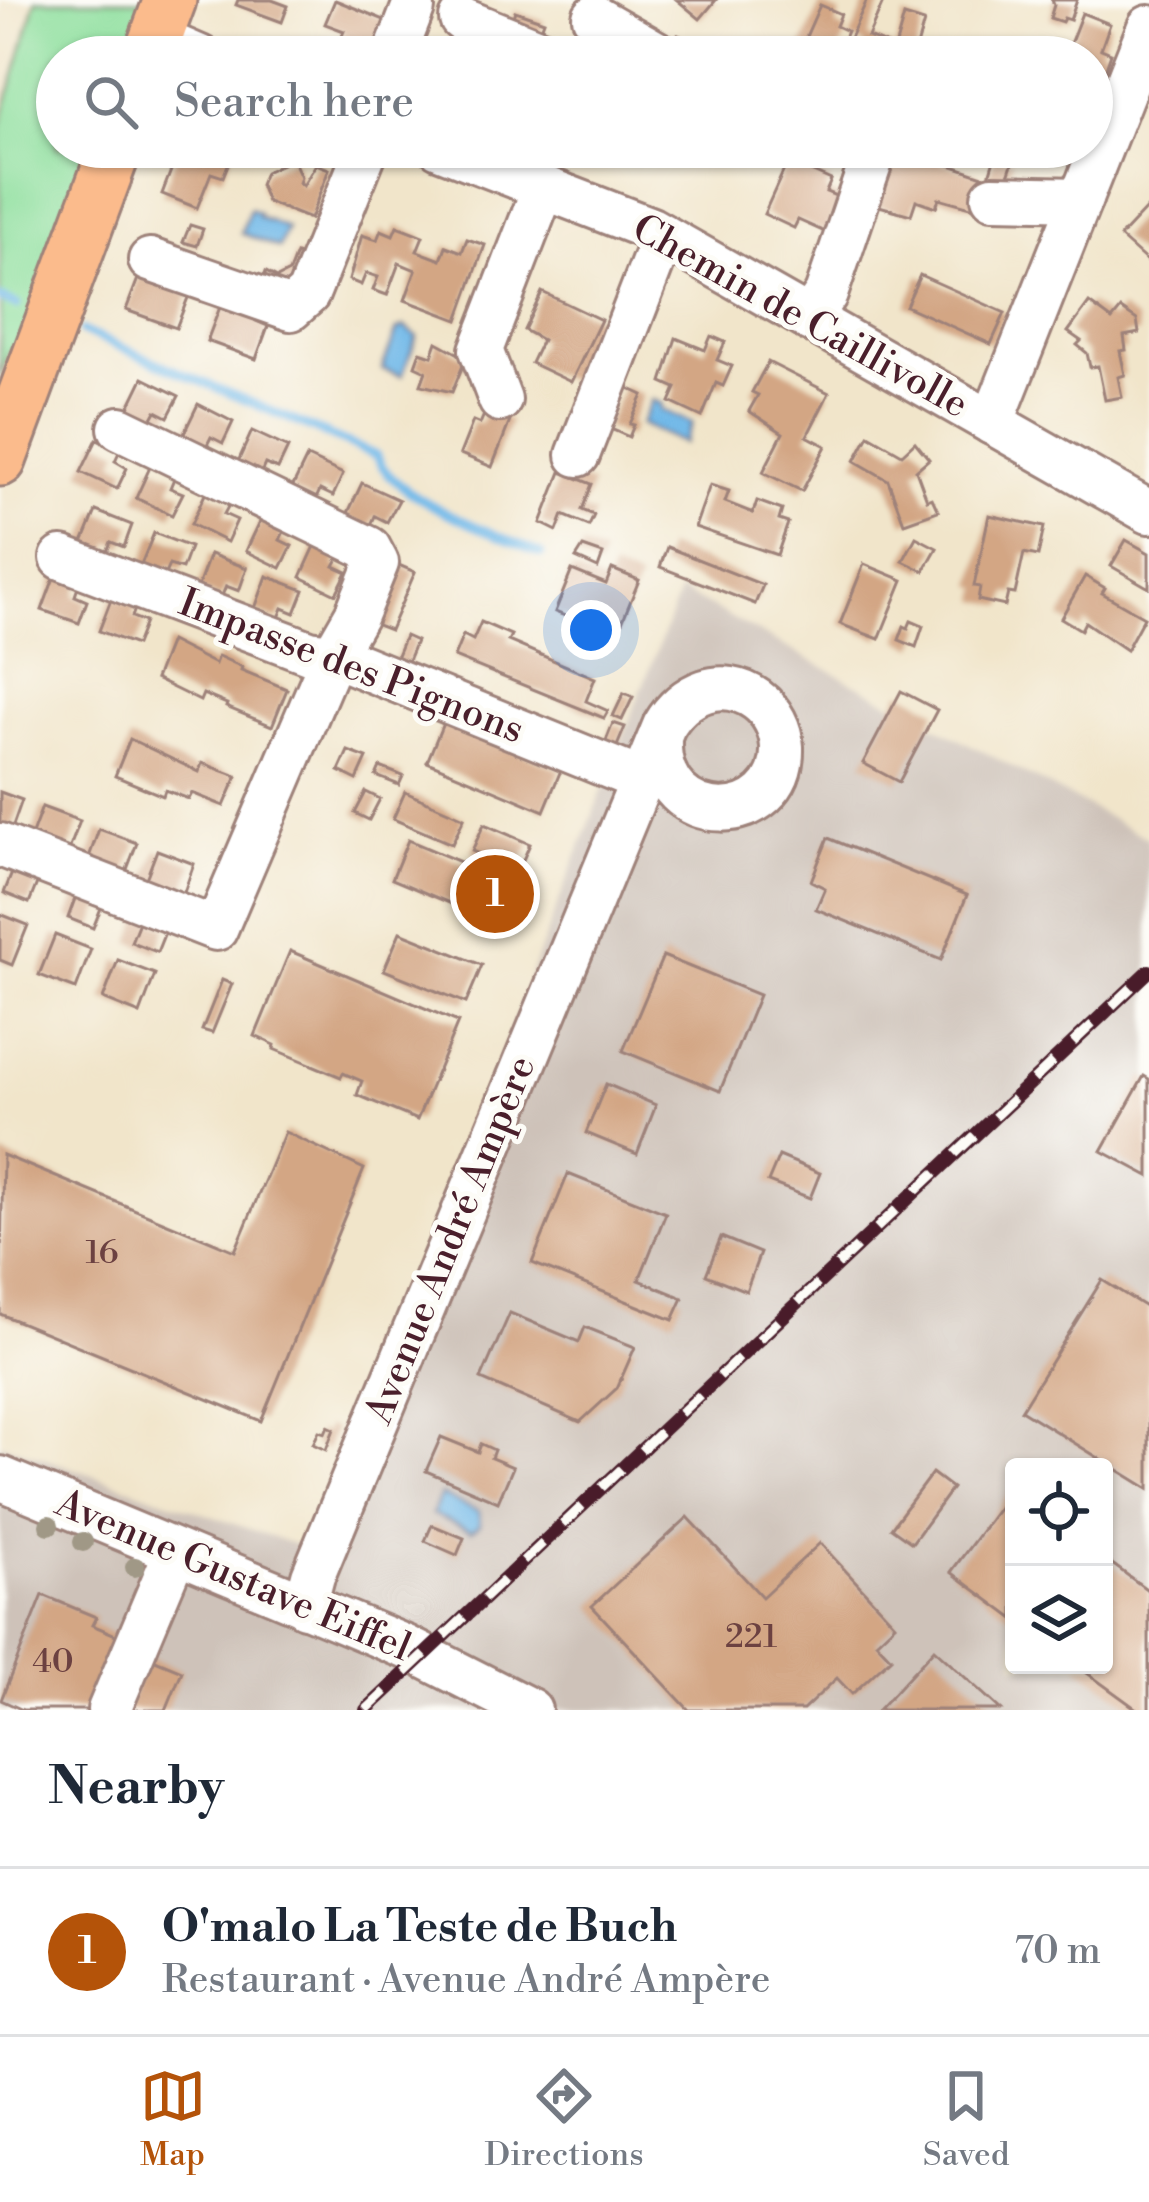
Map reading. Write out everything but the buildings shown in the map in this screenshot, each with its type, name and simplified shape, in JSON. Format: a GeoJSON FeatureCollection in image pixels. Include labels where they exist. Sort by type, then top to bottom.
{"type":"FeatureCollection","features":[{"type":"Feature","properties":{"kind":"main road"},"geometry":{"type":"LineString","coordinates":[[0,460],[108,168]]}},
{"type":"Feature","properties":{"kind":"street"},"geometry":{"type":"LineString","coordinates":[[402,36],[412,8]]}},
{"type":"Feature","properties":{"kind":"street"},"geometry":{"type":"LineString","coordinates":[[586,36],[598,8],[636,36]]}},
{"type":"Feature","properties":{"kind":"street"},"geometry":{"type":"LineString","coordinates":[[461,19],[503,36]]}},
{"type":"Feature","properties":{"kind":"street"},"geometry":{"type":"LineString","coordinates":[[1113,118],[1149,27]]}},
{"type":"Feature","properties":{"kind":"street"},"geometry":{"type":"LineString","coordinates":[[310,250],[340,168]]}},
{"type":"Feature","properties":{"kind":"street"},"geometry":{"type":"LineString","coordinates":[[150,260],[291,309],[308,294],[359,168]]}},
{"type":"Feature","properties":{"kind":"street"},"geometry":{"type":"LineString","coordinates":[[809,319],[826,294],[869,168]]}},
{"type":"Feature","properties":{"kind":"street"},"geometry":{"type":"LineString","coordinates":[[992,423],[1093,168]]}},
{"type":"Feature","properties":{"kind":"street"},"geometry":{"type":"LineString","coordinates":[[500,400],[481,350],[536,171]]}},
{"type":"Feature","properties":{"kind":"street","name":"Chemin de Caillivolle"},"geometry":{"type":"LineString","coordinates":[[536,171],[663,236],[1149,512]]}},
{"type":"Feature","properties":{"kind":"street"},"geometry":{"type":"LineString","coordinates":[[993,197],[1081,199]]}},
{"type":"Feature","properties":{"kind":"street"},"geometry":{"type":"LineString","coordinates":[[578,455],[663,236]]}},
{"type":"Feature","properties":{"kind":"street"},"geometry":{"type":"LineString","coordinates":[[0,845],[216,929],[377,563],[369,548],[119,428]]}},
{"type":"Feature","properties":{"kind":"street","name":"Impasse des Pignons"},"geometry":{"type":"LineString","coordinates":[[62,557],[308,652],[333,655],[639,779]]}},
{"type":"Feature","properties":{"kind":"street","name":"Avenue André Ampère"},"geometry":{"type":"LineString","coordinates":[[304,1606],[600,874],[664,726],[682,701],[710,689],[741,692],[766,709],[775,722],[782,754],[771,786],[759,798],[728,811],[695,805],[655,818],[600,874]]}},
{"type":"Feature","properties":{"kind":"street"},"geometry":{"type":"LineString","coordinates":[[660,741],[659,757],[671,786],[695,805]]}},
{"type":"Feature","properties":{"kind":"street","name":"Avenue Gustave Eiffel"},"geometry":{"type":"LineString","coordinates":[[0,1478],[423,1655],[530,1710]]}},
{"type":"Feature","properties":{"kind":"street"},"geometry":{"type":"LineString","coordinates":[[109,1710],[175,1553]]}},
{"type":"Feature","properties":{"kind":"shaded area"},"geometry":{"type":"Polygon","coordinates":[[[680,591],[1149,839],[1149,1710],[0,1710],[0,1443],[319,1553],[533,968],[680,591]]]}},
{"type":"Feature","properties":{"kind":"green space"},"geometry":{"type":"Polygon","coordinates":[[[36,0],[147,0],[134,36],[36,36],[36,168],[88,168],[28,339],[9,352],[0,377],[0,127],[36,0]]]}},
{"type":"Feature","properties":{"kind":"water"},"geometry":{"type":"Polygon","coordinates":[[[250,209],[287,228],[279,248],[241,233],[250,209]]]}},
{"type":"Feature","properties":{"kind":"water"},"geometry":{"type":"Polygon","coordinates":[[[405,327],[417,336],[402,376],[382,369],[397,330],[405,327]]]}},
{"type":"Feature","properties":{"kind":"water"},"geometry":{"type":"Polygon","coordinates":[[[652,400],[662,404],[660,409],[692,423],[684,443],[641,424],[652,400]]]}},
{"type":"Feature","properties":{"kind":"water"},"geometry":{"type":"Polygon","coordinates":[[[441,1495],[479,1512],[480,1525],[471,1531],[432,1514],[441,1495]]]}},
{"type":"Feature","properties":{"kind":"waterway"},"geometry":{"type":"LineString","coordinates":[[0,298],[17,305]]}},
{"type":"Feature","properties":{"kind":"waterway"},"geometry":{"type":"LineString","coordinates":[[82,331],[377,456],[402,486],[424,500],[541,554]]}},
{"type":"Feature","properties":{"kind":"railway"},"geometry":{"type":"LineString","coordinates":[[366,1710],[1149,971]]}},
{"type":"Feature","properties":{"kind":"place","name":"O'malo La Teste de Buch"},"geometry":{"type":"Point","coordinates":[495,894]}}]}
